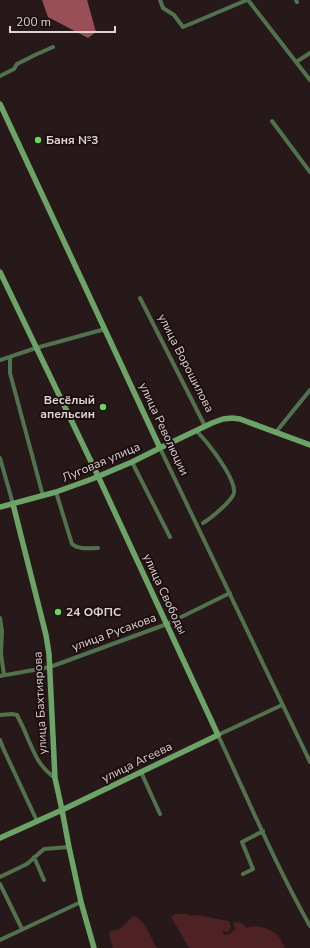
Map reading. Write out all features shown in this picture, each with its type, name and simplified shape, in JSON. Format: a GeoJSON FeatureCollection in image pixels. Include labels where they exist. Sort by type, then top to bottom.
{"type":"FeatureCollection","features":[{"type":"Feature","properties":{"kind":"main road","name":"улица Революции"},"geometry":{"type":"LineString","coordinates":[[0,104],[160,448]]}},
{"type":"Feature","properties":{"kind":"main road","name":"улица Свободы"},"geometry":{"type":"LineString","coordinates":[[0,272],[98,476],[218,735]]}},
{"type":"Feature","properties":{"kind":"main road","name":"улица Ворошилова"},"geometry":{"type":"LineString","coordinates":[[205,426],[223,419],[240,419],[310,444]]}},
{"type":"Feature","properties":{"kind":"main road","name":"Луговая улица"},"geometry":{"type":"LineString","coordinates":[[0,507],[56,492],[98,476],[132,462],[205,426]]}},
{"type":"Feature","properties":{"kind":"main road","name":"улица Бахтиярова"},"geometry":{"type":"LineString","coordinates":[[13,504],[46,635],[50,667],[55,778],[81,902],[94,948]]}},
{"type":"Feature","properties":{"kind":"main road","name":"улица Агеева"},"geometry":{"type":"LineString","coordinates":[[0,838],[218,735]]}},
{"type":"Feature","properties":{"kind":"street"},"geometry":{"type":"LineString","coordinates":[[160,0],[163,8],[174,15],[183,27],[247,0],[310,80]]}},
{"type":"Feature","properties":{"kind":"street"},"geometry":{"type":"LineString","coordinates":[[0,76],[14,69],[17,64],[53,47]]}},
{"type":"Feature","properties":{"kind":"street"},"geometry":{"type":"LineString","coordinates":[[296,62],[310,53]]}},
{"type":"Feature","properties":{"kind":"street"},"geometry":{"type":"LineString","coordinates":[[272,121],[310,172]]}},
{"type":"Feature","properties":{"kind":"street","name":"улица Ворошилова"},"geometry":{"type":"LineString","coordinates":[[140,298],[205,426]]}},
{"type":"Feature","properties":{"kind":"street"},"geometry":{"type":"LineString","coordinates":[[0,360],[10,358],[36,348],[105,329]]}},
{"type":"Feature","properties":{"kind":"street"},"geometry":{"type":"LineString","coordinates":[[10,358],[10,373],[43,496]]}},
{"type":"Feature","properties":{"kind":"street"},"geometry":{"type":"LineString","coordinates":[[276,432],[310,390]]}},
{"type":"Feature","properties":{"kind":"street"},"geometry":{"type":"LineString","coordinates":[[196,430],[219,459],[232,481],[234,488],[234,495],[221,509],[203,523]]}},
{"type":"Feature","properties":{"kind":"street","name":"улица Революции"},"geometry":{"type":"LineString","coordinates":[[160,448],[310,762]]}},
{"type":"Feature","properties":{"kind":"street","name":"улица Бахтиярова"},"geometry":{"type":"LineString","coordinates":[[0,458],[13,504]]}},
{"type":"Feature","properties":{"kind":"street"},"geometry":{"type":"LineString","coordinates":[[132,462],[170,537]]}},
{"type":"Feature","properties":{"kind":"street"},"geometry":{"type":"LineString","coordinates":[[56,492],[72,544],[79,548],[98,548]]}},
{"type":"Feature","properties":{"kind":"street","name":"улица Русакова"},"geometry":{"type":"LineString","coordinates":[[2,676],[50,667],[167,624],[230,593]]}},
{"type":"Feature","properties":{"kind":"street"},"geometry":{"type":"LineString","coordinates":[[0,618],[2,630],[2,676]]}},
{"type":"Feature","properties":{"kind":"street","name":"улица Агеева"},"geometry":{"type":"LineString","coordinates":[[218,735],[282,705]]}},
{"type":"Feature","properties":{"kind":"street"},"geometry":{"type":"LineString","coordinates":[[0,715],[17,715],[35,757],[47,772],[55,778]]}},
{"type":"Feature","properties":{"kind":"street","name":"улица Свободы"},"geometry":{"type":"LineString","coordinates":[[218,735],[298,905],[310,926]]}},
{"type":"Feature","properties":{"kind":"street"},"geometry":{"type":"LineString","coordinates":[[0,740],[38,820]]}},
{"type":"Feature","properties":{"kind":"street"},"geometry":{"type":"LineString","coordinates":[[141,772],[160,814]]}},
{"type":"Feature","properties":{"kind":"street"},"geometry":{"type":"LineString","coordinates":[[243,874],[253,869],[242,842],[263,832]]}},
{"type":"Feature","properties":{"kind":"street"},"geometry":{"type":"LineString","coordinates":[[0,877],[27,864],[44,849],[69,847]]}},
{"type":"Feature","properties":{"kind":"street"},"geometry":{"type":"LineString","coordinates":[[34,857],[44,880]]}},
{"type":"Feature","properties":{"kind":"street"},"geometry":{"type":"LineString","coordinates":[[0,884],[22,929]]}},
{"type":"Feature","properties":{"kind":"street"},"geometry":{"type":"LineString","coordinates":[[0,940],[81,902]]}},
{"type":"Feature","properties":{"kind":"shaded area"},"geometry":{"type":"Polygon","coordinates":[[[42,0],[87,0],[96,32],[88,38],[48,17],[42,0]]]}},
{"type":"Feature","properties":{"kind":"shaded area"},"geometry":{"type":"Polygon","coordinates":[[[175,914],[186,914],[192,916],[197,915],[229,921],[231,926],[228,932],[222,931],[224,935],[230,934],[235,929],[233,922],[242,923],[246,928],[254,926],[268,929],[279,937],[285,948],[189,948],[171,917],[175,914]]]}},
{"type":"Feature","properties":{"kind":"shaded area"},"geometry":{"type":"Polygon","coordinates":[[[133,916],[144,925],[157,948],[113,948],[109,935],[110,931],[120,929],[133,916]]]}},
{"type":"Feature","properties":{"kind":"place","name":"Баня №3"},"geometry":{"type":"Point","coordinates":[38,140]}},
{"type":"Feature","properties":{"kind":"place","name":"Весёлый апельсин"},"geometry":{"type":"Point","coordinates":[103,407]}},
{"type":"Feature","properties":{"kind":"place","name":"24 ОФПС"},"geometry":{"type":"Point","coordinates":[58,612]}}]}
